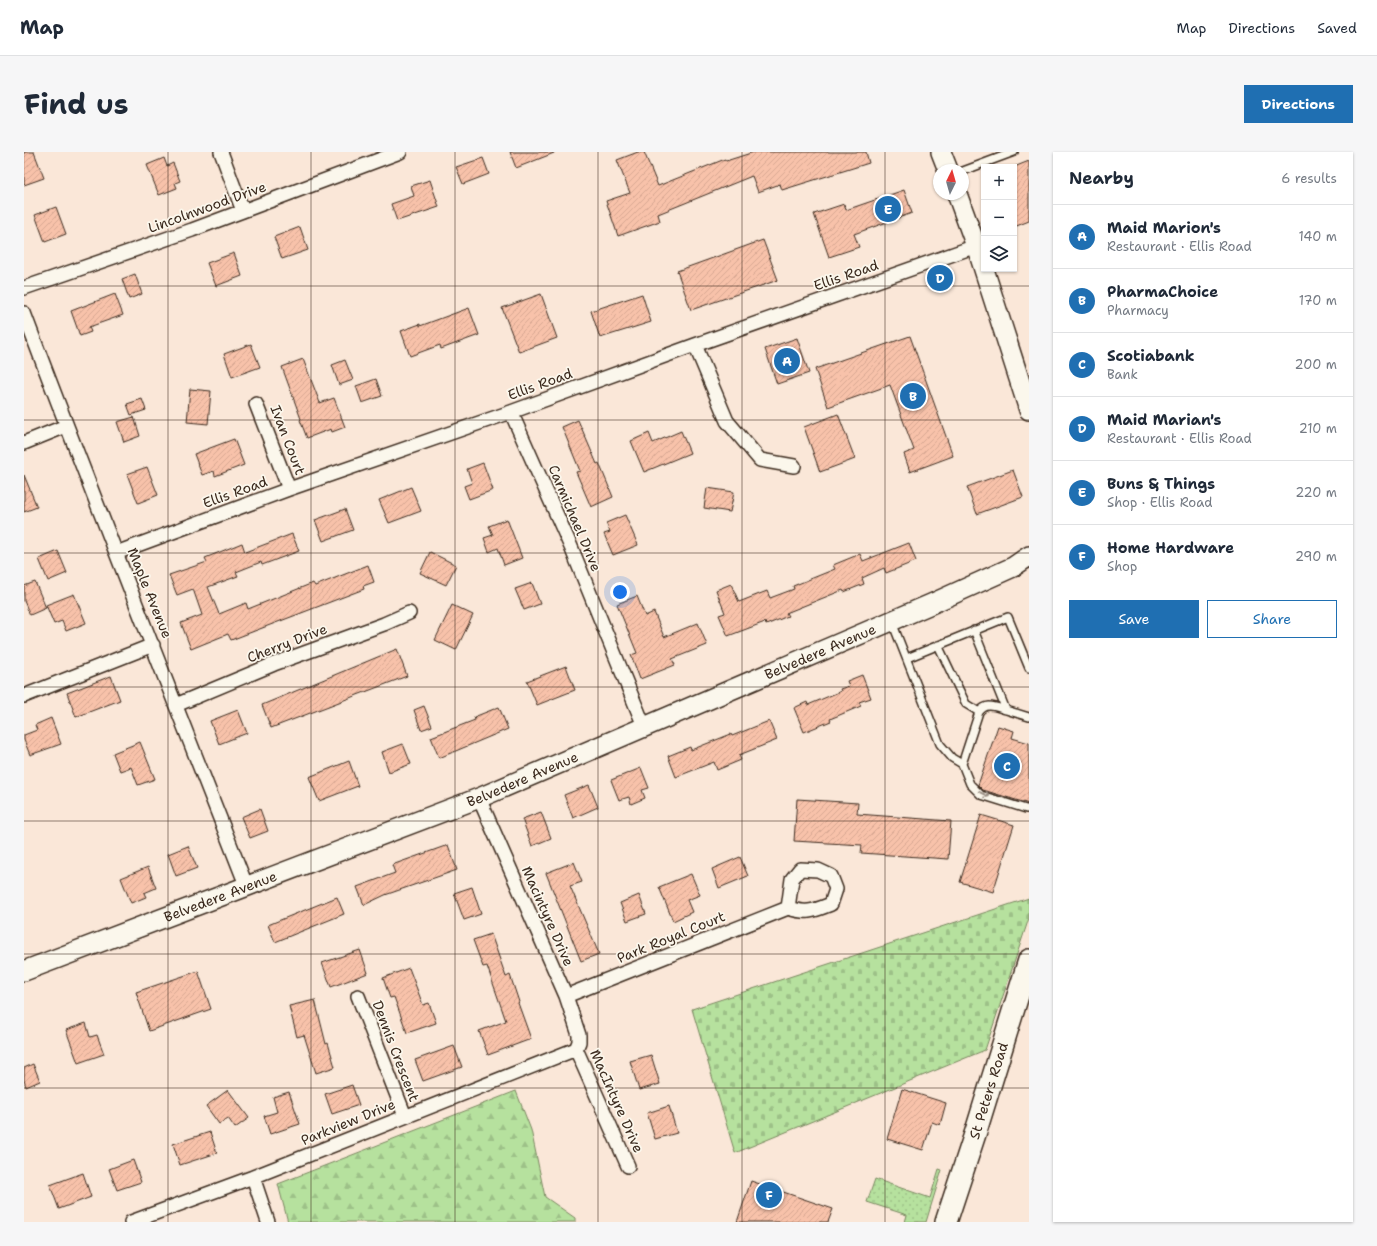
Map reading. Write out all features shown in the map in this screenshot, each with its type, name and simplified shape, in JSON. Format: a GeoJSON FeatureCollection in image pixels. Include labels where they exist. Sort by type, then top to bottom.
{"type":"FeatureCollection","features":[{"type":"Feature","properties":{"kind":"main road"},"geometry":{"type":"LineString","coordinates":[[941,152],[946,164]]}},
{"type":"Feature","properties":{"kind":"main road"},"geometry":{"type":"LineString","coordinates":[[959,200],[976,246],[1029,410]]}},
{"type":"Feature","properties":{"kind":"main road","name":"Belvedere Avenue"},"geometry":{"type":"LineString","coordinates":[[24,971],[479,798],[891,621],[1025,560]]}},
{"type":"Feature","properties":{"kind":"main road","name":"St Peters Road"},"geometry":{"type":"LineString","coordinates":[[946,1222],[1029,960]]}},
{"type":"Feature","properties":{"kind":"street"},"geometry":{"type":"LineString","coordinates":[[222,152],[243,211]]}},
{"type":"Feature","properties":{"kind":"street","name":"Lincolnwood Drive"},"geometry":{"type":"LineString","coordinates":[[24,288],[192,230],[400,152]]}},
{"type":"Feature","properties":{"kind":"street","name":"Ellis Road"},"geometry":{"type":"LineString","coordinates":[[116,553],[289,489],[511,412],[695,345],[976,246]]}},
{"type":"Feature","properties":{"kind":"street","name":"Maple Avenue"},"geometry":{"type":"LineString","coordinates":[[24,313],[66,426],[153,645],[246,886]]}},
{"type":"Feature","properties":{"kind":"street"},"geometry":{"type":"LineString","coordinates":[[695,345],[727,422],[760,460],[794,466]]}},
{"type":"Feature","properties":{"kind":"street","name":"Ivan Court"},"geometry":{"type":"LineString","coordinates":[[256,404],[289,489]]}},
{"type":"Feature","properties":{"kind":"street","name":"Carmichael Drive"},"geometry":{"type":"LineString","coordinates":[[511,412],[571,547],[644,726]]}},
{"type":"Feature","properties":{"kind":"street"},"geometry":{"type":"LineString","coordinates":[[24,443],[66,426]]}},
{"type":"Feature","properties":{"kind":"street","name":"Cherry Drive"},"geometry":{"type":"LineString","coordinates":[[176,705],[274,664],[384,624],[409,612]]}},
{"type":"Feature","properties":{"kind":"street"},"geometry":{"type":"LineString","coordinates":[[24,696],[153,645]]}},
{"type":"Feature","properties":{"kind":"street","name":"Macintyre Drive"},"geometry":{"type":"LineString","coordinates":[[479,798],[566,996],[579,1035],[579,1042],[576,1049]]}},
{"type":"Feature","properties":{"kind":"street","name":"Park Royal Court"},"geometry":{"type":"LineString","coordinates":[[566,996],[788,908]]}},
{"type":"Feature","properties":{"kind":"street","name":"Dennis Crescent"},"geometry":{"type":"LineString","coordinates":[[358,996],[405,1116]]}},
{"type":"Feature","properties":{"kind":"street","name":"Parkview Drive"},"geometry":{"type":"LineString","coordinates":[[131,1222],[253,1177],[576,1049]]}},
{"type":"Feature","properties":{"kind":"street","name":"MacIntyre Drive"},"geometry":{"type":"LineString","coordinates":[[576,1049],[628,1166]]}},
{"type":"Feature","properties":{"kind":"street"},"geometry":{"type":"LineString","coordinates":[[253,1177],[268,1222]]}},
{"type":"Feature","properties":{"kind":"lane"},"geometry":{"type":"LineString","coordinates":[[969,169],[1014,152]]}},
{"type":"Feature","properties":{"kind":"lane"},"geometry":{"type":"LineString","coordinates":[[907,658],[1008,617],[1029,668]]}},
{"type":"Feature","properties":{"kind":"lane"},"geometry":{"type":"LineString","coordinates":[[891,621],[940,744],[952,758],[962,764],[970,784],[981,795],[1029,809]]}},
{"type":"Feature","properties":{"kind":"lane"},"geometry":{"type":"LineString","coordinates":[[974,630],[1006,710]]}},
{"type":"Feature","properties":{"kind":"lane"},"geometry":{"type":"LineString","coordinates":[[938,645],[966,704],[979,712]]}},
{"type":"Feature","properties":{"kind":"lane"},"geometry":{"type":"LineString","coordinates":[[962,764],[979,712],[983,707],[989,705],[1029,717]]}},
{"type":"Feature","properties":{"kind":"green space"},"geometry":{"type":"Polygon","coordinates":[[[1029,898],[1029,918],[985,1050],[735,1153],[692,1009],[1029,898]]]}},
{"type":"Feature","properties":{"kind":"green space"},"geometry":{"type":"Polygon","coordinates":[[[516,1091],[531,1130],[545,1197],[575,1218],[575,1222],[288,1222],[278,1184],[516,1091]]]}},
{"type":"Feature","properties":{"kind":"green space"},"geometry":{"type":"Polygon","coordinates":[[[939,1169],[942,1170],[926,1222],[905,1222],[907,1215],[867,1202],[875,1179],[930,1198],[939,1169]]]}},
{"type":"Feature","properties":{"kind":"building"},"geometry":{"type":"Polygon","coordinates":[[[24,152],[34,152],[44,178],[24,185],[24,152]]]}},
{"type":"Feature","properties":{"kind":"building"},"geometry":{"type":"Polygon","coordinates":[[[510,152],[554,152],[554,153],[516,168],[510,152]]]}},
{"type":"Feature","properties":{"kind":"building"},"geometry":{"type":"Polygon","coordinates":[[[638,152],[644,152],[658,186],[725,159],[726,161],[754,152],[866,152],[869,163],[782,190],[780,184],[758,192],[752,176],[658,214],[660,221],[618,236],[606,201],[630,193],[617,160],[638,152]]]}},
{"type":"Feature","properties":{"kind":"building"},"geometry":{"type":"Polygon","coordinates":[[[164,158],[167,166],[173,163],[180,181],[175,183],[177,188],[159,195],[147,165],[164,158]]]}},
{"type":"Feature","properties":{"kind":"building"},"geometry":{"type":"Polygon","coordinates":[[[483,158],[489,174],[463,184],[456,167],[483,158]]]}},
{"type":"Feature","properties":{"kind":"building"},"geometry":{"type":"Polygon","coordinates":[[[1029,161],[1029,221],[1017,226],[1017,200],[1017,166],[1029,161]]]}},
{"type":"Feature","properties":{"kind":"building"},"geometry":{"type":"Polygon","coordinates":[[[430,180],[439,207],[397,221],[391,204],[414,196],[411,186],[430,180]]]}},
{"type":"Feature","properties":{"kind":"building"},"geometry":{"type":"Polygon","coordinates":[[[904,190],[912,213],[854,234],[859,247],[829,257],[814,214],[844,204],[846,210],[904,190]]]}},
{"type":"Feature","properties":{"kind":"building"},"geometry":{"type":"Polygon","coordinates":[[[56,207],[66,234],[45,242],[35,215],[56,207]]]}},
{"type":"Feature","properties":{"kind":"building"},"geometry":{"type":"Polygon","coordinates":[[[300,227],[308,250],[282,259],[274,237],[300,227]]]}},
{"type":"Feature","properties":{"kind":"building"},"geometry":{"type":"Polygon","coordinates":[[[763,240],[778,280],[691,310],[677,271],[763,240]]]}},
{"type":"Feature","properties":{"kind":"building"},"geometry":{"type":"Polygon","coordinates":[[[234,253],[242,276],[216,286],[207,263],[234,253]]]}},
{"type":"Feature","properties":{"kind":"building"},"geometry":{"type":"Polygon","coordinates":[[[135,274],[142,294],[129,299],[122,279],[135,274]]]}},
{"type":"Feature","properties":{"kind":"building"},"geometry":{"type":"Polygon","coordinates":[[[115,294],[123,315],[89,327],[91,332],[80,336],[71,311],[115,294]]]}},
{"type":"Feature","properties":{"kind":"building"},"geometry":{"type":"Polygon","coordinates":[[[541,294],[557,338],[519,352],[502,308],[541,294]]]}},
{"type":"Feature","properties":{"kind":"building"},"geometry":{"type":"Polygon","coordinates":[[[642,294],[651,322],[600,338],[591,311],[642,294]]]}},
{"type":"Feature","properties":{"kind":"building"},"geometry":{"type":"Polygon","coordinates":[[[469,308],[479,335],[441,349],[440,345],[410,356],[401,331],[420,324],[420,326],[469,308]]]}},
{"type":"Feature","properties":{"kind":"building"},"geometry":{"type":"Polygon","coordinates":[[[910,336],[953,456],[910,472],[904,454],[914,450],[890,385],[828,407],[815,369],[910,336]]]}},
{"type":"Feature","properties":{"kind":"building"},"geometry":{"type":"Polygon","coordinates":[[[797,338],[809,373],[777,384],[765,349],[797,338]]]}},
{"type":"Feature","properties":{"kind":"building"},"geometry":{"type":"Polygon","coordinates":[[[251,344],[260,367],[232,377],[224,354],[251,344]]]}},
{"type":"Feature","properties":{"kind":"building"},"geometry":{"type":"Polygon","coordinates":[[[303,359],[320,403],[334,398],[345,427],[332,432],[331,429],[307,438],[282,367],[303,359]]]}},
{"type":"Feature","properties":{"kind":"building"},"geometry":{"type":"Polygon","coordinates":[[[345,360],[353,380],[339,385],[332,365],[345,360]]]}},
{"type":"Feature","properties":{"kind":"building"},"geometry":{"type":"Polygon","coordinates":[[[376,379],[382,396],[362,403],[356,386],[376,379]]]}},
{"type":"Feature","properties":{"kind":"building"},"geometry":{"type":"Polygon","coordinates":[[[190,389],[211,391],[208,424],[187,422],[190,389]]]}},
{"type":"Feature","properties":{"kind":"building"},"geometry":{"type":"Polygon","coordinates":[[[142,399],[146,410],[131,415],[127,404],[142,399]]]}},
{"type":"Feature","properties":{"kind":"building"},"geometry":{"type":"Polygon","coordinates":[[[838,414],[855,459],[820,472],[804,427],[838,414]]]}},
{"type":"Feature","properties":{"kind":"building"},"geometry":{"type":"Polygon","coordinates":[[[134,417],[140,436],[124,442],[117,422],[134,417]]]}},
{"type":"Feature","properties":{"kind":"building"},"geometry":{"type":"Polygon","coordinates":[[[578,420],[597,464],[599,463],[613,497],[591,507],[576,472],[580,471],[562,427],[578,420]]]}},
{"type":"Feature","properties":{"kind":"building"},"geometry":{"type":"Polygon","coordinates":[[[681,431],[690,453],[644,472],[631,441],[649,433],[653,443],[681,431]]]}},
{"type":"Feature","properties":{"kind":"building"},"geometry":{"type":"Polygon","coordinates":[[[234,439],[244,465],[215,476],[214,471],[202,475],[194,454],[234,439]]]}},
{"type":"Feature","properties":{"kind":"building"},"geometry":{"type":"Polygon","coordinates":[[[483,463],[493,490],[469,499],[464,486],[472,483],[467,469],[483,463]]]}},
{"type":"Feature","properties":{"kind":"building"},"geometry":{"type":"Polygon","coordinates":[[[147,467],[158,495],[138,503],[127,474],[147,467]]]}},
{"type":"Feature","properties":{"kind":"building"},"geometry":{"type":"Polygon","coordinates":[[[1013,470],[1023,497],[977,514],[967,487],[1013,470]]]}},
{"type":"Feature","properties":{"kind":"building"},"geometry":{"type":"Polygon","coordinates":[[[24,475],[37,507],[24,512],[24,475]]]}},
{"type":"Feature","properties":{"kind":"building"},"geometry":{"type":"Polygon","coordinates":[[[411,487],[421,511],[389,523],[379,500],[411,487]]]}},
{"type":"Feature","properties":{"kind":"building"},"geometry":{"type":"Polygon","coordinates":[[[707,488],[734,492],[730,512],[704,508],[707,488]]]}},
{"type":"Feature","properties":{"kind":"building"},"geometry":{"type":"Polygon","coordinates":[[[345,509],[353,530],[323,541],[315,520],[345,509]]]}},
{"type":"Feature","properties":{"kind":"building"},"geometry":{"type":"Polygon","coordinates":[[[625,515],[638,545],[613,555],[604,534],[610,532],[606,523],[625,515]]]}},
{"type":"Feature","properties":{"kind":"building"},"geometry":{"type":"Polygon","coordinates":[[[507,519],[522,558],[504,565],[498,548],[489,552],[484,538],[493,535],[489,526],[507,519]]]}},
{"type":"Feature","properties":{"kind":"building"},"geometry":{"type":"Polygon","coordinates":[[[292,534],[299,551],[262,565],[261,562],[236,572],[238,576],[208,587],[219,614],[246,603],[248,609],[313,583],[315,586],[368,565],[374,582],[363,586],[364,589],[231,640],[228,634],[191,649],[181,623],[202,615],[193,589],[177,595],[169,575],[207,562],[205,558],[242,543],[245,552],[292,534]]]}},
{"type":"Feature","properties":{"kind":"building"},"geometry":{"type":"Polygon","coordinates":[[[909,543],[916,561],[886,573],[884,568],[862,578],[864,584],[844,592],[843,590],[786,613],[788,616],[766,625],[765,622],[728,636],[719,615],[725,613],[716,590],[731,584],[739,602],[767,591],[770,598],[794,589],[793,586],[835,569],[833,565],[860,554],[863,561],[909,543]]]}},
{"type":"Feature","properties":{"kind":"building"},"geometry":{"type":"Polygon","coordinates":[[[58,551],[67,573],[48,581],[39,559],[58,551]]]}},
{"type":"Feature","properties":{"kind":"building"},"geometry":{"type":"Polygon","coordinates":[[[430,552],[456,565],[446,585],[420,573],[430,552]]]}},
{"type":"Feature","properties":{"kind":"building"},"geometry":{"type":"Polygon","coordinates":[[[35,582],[46,608],[30,615],[24,601],[24,586],[35,582]]]}},
{"type":"Feature","properties":{"kind":"building"},"geometry":{"type":"Polygon","coordinates":[[[532,583],[540,604],[524,610],[515,589],[532,583]]]}},
{"type":"Feature","properties":{"kind":"building"},"geometry":{"type":"Polygon","coordinates":[[[74,594],[86,623],[66,631],[62,621],[54,624],[46,605],[74,594]]]}},
{"type":"Feature","properties":{"kind":"building"},"geometry":{"type":"Polygon","coordinates":[[[637,596],[645,616],[654,612],[664,637],[698,623],[707,645],[672,659],[675,665],[640,679],[631,655],[637,653],[617,604],[637,596]]]}},
{"type":"Feature","properties":{"kind":"building"},"geometry":{"type":"Polygon","coordinates":[[[452,605],[473,615],[456,650],[435,640],[452,605]]]}},
{"type":"Feature","properties":{"kind":"building"},"geometry":{"type":"Polygon","coordinates":[[[397,649],[407,676],[271,728],[262,705],[397,649]]]}},
{"type":"Feature","properties":{"kind":"building"},"geometry":{"type":"Polygon","coordinates":[[[566,666],[575,690],[537,705],[527,681],[566,666]]]}},
{"type":"Feature","properties":{"kind":"building"},"geometry":{"type":"Polygon","coordinates":[[[862,675],[871,698],[859,702],[861,706],[804,732],[794,708],[807,702],[808,705],[841,691],[840,689],[849,686],[847,681],[862,675]]]}},
{"type":"Feature","properties":{"kind":"building"},"geometry":{"type":"Polygon","coordinates":[[[111,676],[120,700],[76,717],[67,693],[111,676]]]}},
{"type":"Feature","properties":{"kind":"building"},"geometry":{"type":"Polygon","coordinates":[[[424,706],[432,726],[421,730],[414,710],[424,706]]]}},
{"type":"Feature","properties":{"kind":"building"},"geometry":{"type":"Polygon","coordinates":[[[499,707],[508,729],[439,758],[431,737],[475,720],[474,717],[499,707]]]}},
{"type":"Feature","properties":{"kind":"building"},"geometry":{"type":"Polygon","coordinates":[[[238,710],[247,733],[219,744],[210,721],[238,710]]]}},
{"type":"Feature","properties":{"kind":"building"},"geometry":{"type":"Polygon","coordinates":[[[51,718],[61,744],[30,755],[24,740],[24,735],[37,730],[35,725],[51,718]]]}},
{"type":"Feature","properties":{"kind":"building"},"geometry":{"type":"Polygon","coordinates":[[[769,721],[777,740],[739,755],[741,760],[717,770],[714,762],[676,777],[668,756],[690,747],[691,750],[731,734],[732,736],[769,721]]]}},
{"type":"Feature","properties":{"kind":"building"},"geometry":{"type":"Polygon","coordinates":[[[998,726],[1014,731],[1012,738],[1029,743],[1029,804],[983,790],[978,785],[998,726]]]}},
{"type":"Feature","properties":{"kind":"building"},"geometry":{"type":"Polygon","coordinates":[[[140,742],[155,779],[138,785],[131,767],[120,771],[113,753],[140,742]]]}},
{"type":"Feature","properties":{"kind":"building"},"geometry":{"type":"Polygon","coordinates":[[[403,744],[411,764],[389,772],[382,752],[403,744]]]}},
{"type":"Feature","properties":{"kind":"building"},"geometry":{"type":"Polygon","coordinates":[[[349,761],[358,786],[319,801],[309,777],[349,761]]]}},
{"type":"Feature","properties":{"kind":"building"},"geometry":{"type":"Polygon","coordinates":[[[641,768],[649,788],[642,790],[645,798],[631,804],[629,797],[619,800],[611,780],[641,768]]]}},
{"type":"Feature","properties":{"kind":"building"},"geometry":{"type":"Polygon","coordinates":[[[589,785],[598,807],[573,818],[564,795],[589,785]]]}},
{"type":"Feature","properties":{"kind":"building"},"geometry":{"type":"Polygon","coordinates":[[[797,799],[858,803],[857,814],[951,821],[948,859],[861,853],[862,845],[794,841],[797,799]]]}},
{"type":"Feature","properties":{"kind":"building"},"geometry":{"type":"Polygon","coordinates":[[[260,809],[268,831],[250,838],[241,817],[260,809]]]}},
{"type":"Feature","properties":{"kind":"building"},"geometry":{"type":"Polygon","coordinates":[[[541,812],[551,838],[532,846],[522,819],[541,812]]]}},
{"type":"Feature","properties":{"kind":"building"},"geometry":{"type":"Polygon","coordinates":[[[981,815],[1014,825],[993,892],[960,882],[981,815]]]}},
{"type":"Feature","properties":{"kind":"building"},"geometry":{"type":"Polygon","coordinates":[[[448,845],[457,870],[385,895],[364,905],[357,887],[395,873],[392,865],[448,845]]]}},
{"type":"Feature","properties":{"kind":"building"},"geometry":{"type":"Polygon","coordinates":[[[188,846],[197,868],[176,876],[168,854],[188,846]]]}},
{"type":"Feature","properties":{"kind":"building"},"geometry":{"type":"Polygon","coordinates":[[[740,857],[748,876],[719,888],[712,869],[740,857]]]}},
{"type":"Feature","properties":{"kind":"building"},"geometry":{"type":"Polygon","coordinates":[[[574,862],[582,882],[570,886],[599,954],[581,961],[546,873],[574,862]]]}},
{"type":"Feature","properties":{"kind":"building"},"geometry":{"type":"Polygon","coordinates":[[[148,867],[156,888],[144,893],[146,897],[131,903],[121,878],[148,867]]]}},
{"type":"Feature","properties":{"kind":"building"},"geometry":{"type":"Polygon","coordinates":[[[691,874],[700,895],[687,900],[692,912],[673,921],[659,887],[691,874]]]}},
{"type":"Feature","properties":{"kind":"building"},"geometry":{"type":"Polygon","coordinates":[[[472,887],[481,914],[464,920],[454,893],[472,887]]]}},
{"type":"Feature","properties":{"kind":"building"},"geometry":{"type":"Polygon","coordinates":[[[639,895],[646,914],[627,921],[620,903],[639,895]]]}},
{"type":"Feature","properties":{"kind":"building"},"geometry":{"type":"Polygon","coordinates":[[[337,897],[344,914],[275,942],[268,925],[337,897]]]}},
{"type":"Feature","properties":{"kind":"building"},"geometry":{"type":"Polygon","coordinates":[[[491,934],[506,977],[510,975],[531,1039],[488,1055],[479,1031],[506,1021],[487,966],[483,967],[473,940],[491,934]]]}},
{"type":"Feature","properties":{"kind":"building"},"geometry":{"type":"Polygon","coordinates":[[[360,950],[368,973],[331,987],[322,963],[360,950]]]}},
{"type":"Feature","properties":{"kind":"building"},"geometry":{"type":"Polygon","coordinates":[[[409,968],[423,1005],[429,1003],[436,1023],[407,1033],[394,997],[390,998],[383,978],[409,968]]]}},
{"type":"Feature","properties":{"kind":"building"},"geometry":{"type":"Polygon","coordinates":[[[198,971],[211,1009],[149,1031],[136,992],[198,971]]]}},
{"type":"Feature","properties":{"kind":"building"},"geometry":{"type":"Polygon","coordinates":[[[315,1000],[326,1044],[328,1043],[335,1067],[316,1073],[304,1035],[297,1037],[289,1006],[315,1000]]]}},
{"type":"Feature","properties":{"kind":"building"},"geometry":{"type":"Polygon","coordinates":[[[86,1023],[90,1037],[97,1035],[104,1054],[78,1063],[66,1030],[86,1023]]]}},
{"type":"Feature","properties":{"kind":"building"},"geometry":{"type":"Polygon","coordinates":[[[454,1046],[462,1067],[423,1081],[415,1060],[454,1046]]]}},
{"type":"Feature","properties":{"kind":"building"},"geometry":{"type":"Polygon","coordinates":[[[651,1055],[660,1084],[639,1090],[630,1061],[651,1055]]]}},
{"type":"Feature","properties":{"kind":"building"},"geometry":{"type":"Polygon","coordinates":[[[33,1064],[40,1081],[26,1087],[24,1080],[24,1068],[33,1064]]]}},
{"type":"Feature","properties":{"kind":"building"},"geometry":{"type":"Polygon","coordinates":[[[352,1085],[359,1105],[332,1114],[325,1094],[352,1085]]]}},
{"type":"Feature","properties":{"kind":"building"},"geometry":{"type":"Polygon","coordinates":[[[902,1089],[946,1103],[940,1125],[932,1122],[923,1150],[887,1139],[902,1089]]]}},
{"type":"Feature","properties":{"kind":"building"},"geometry":{"type":"Polygon","coordinates":[[[228,1090],[249,1118],[235,1128],[228,1118],[219,1124],[206,1106],[228,1090]]]}},
{"type":"Feature","properties":{"kind":"building"},"geometry":{"type":"Polygon","coordinates":[[[289,1092],[300,1124],[270,1134],[264,1116],[277,1112],[273,1097],[289,1092]]]}},
{"type":"Feature","properties":{"kind":"building"},"geometry":{"type":"Polygon","coordinates":[[[669,1106],[677,1133],[655,1139],[647,1113],[669,1106]]]}},
{"type":"Feature","properties":{"kind":"building"},"geometry":{"type":"Polygon","coordinates":[[[210,1132],[217,1153],[180,1165],[173,1144],[210,1132]]]}},
{"type":"Feature","properties":{"kind":"building"},"geometry":{"type":"Polygon","coordinates":[[[133,1160],[141,1182],[117,1190],[109,1169],[133,1160]]]}},
{"type":"Feature","properties":{"kind":"building"},"geometry":{"type":"Polygon","coordinates":[[[83,1173],[91,1197],[59,1209],[50,1185],[83,1173]]]}},
{"type":"Feature","properties":{"kind":"building"},"geometry":{"type":"Polygon","coordinates":[[[751,1181],[833,1209],[828,1222],[737,1222],[751,1181]]]}},
{"type":"Feature","properties":{"kind":"place","name":"Buns & Things"},"geometry":{"type":"Point","coordinates":[888,209]}},
{"type":"Feature","properties":{"kind":"place","name":"Maid Marian's"},"geometry":{"type":"Point","coordinates":[940,278]}},
{"type":"Feature","properties":{"kind":"place","name":"Maid Marion's"},"geometry":{"type":"Point","coordinates":[787,361]}},
{"type":"Feature","properties":{"kind":"place","name":"PharmaChoice"},"geometry":{"type":"Point","coordinates":[913,396]}},
{"type":"Feature","properties":{"kind":"place","name":"Scotiabank"},"geometry":{"type":"Point","coordinates":[1007,766]}},
{"type":"Feature","properties":{"kind":"place","name":"Home Hardware"},"geometry":{"type":"Point","coordinates":[769,1195]}}]}
